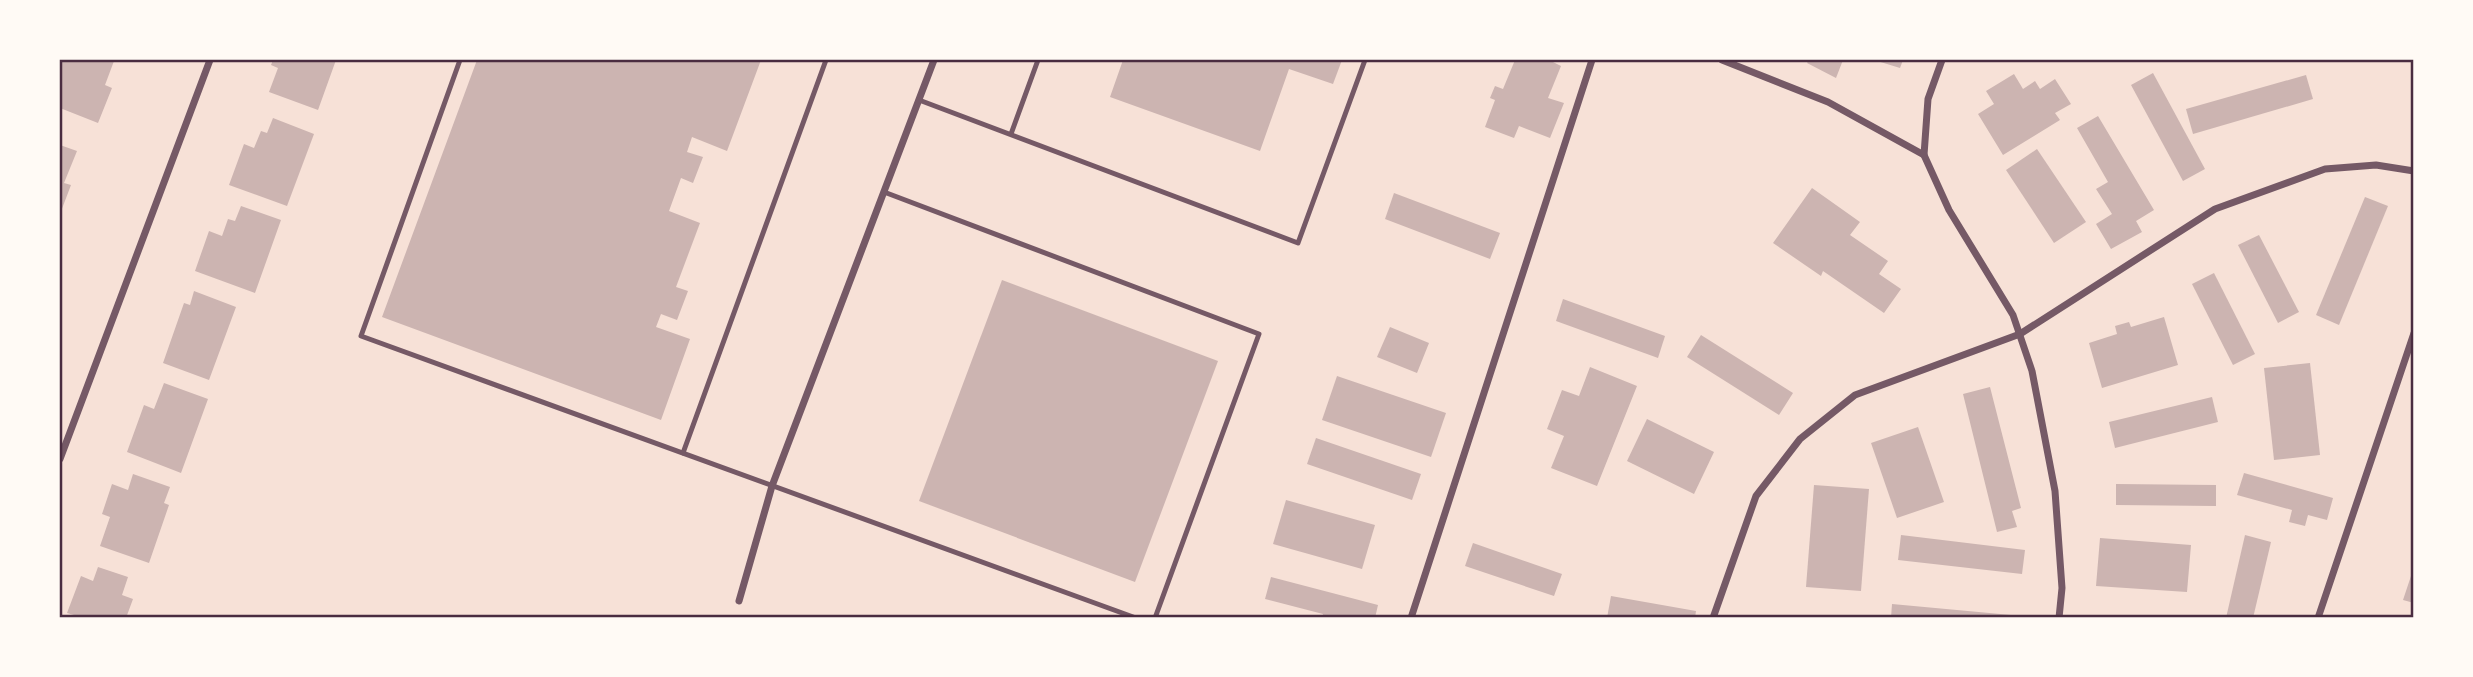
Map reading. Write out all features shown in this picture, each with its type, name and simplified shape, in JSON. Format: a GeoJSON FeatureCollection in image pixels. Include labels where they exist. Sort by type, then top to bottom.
{"type":"FeatureCollection","features":[{"type":"Feature","properties":{"kind":"street"},"geometry":{"type":"LineString","coordinates":[[60,459],[210,60]]}},
{"type":"Feature","properties":{"kind":"street"},"geometry":{"type":"LineString","coordinates":[[739,601],[772,486],[934,60]]}},
{"type":"Feature","properties":{"kind":"street"},"geometry":{"type":"LineString","coordinates":[[1411,618],[1592,60]]}},
{"type":"Feature","properties":{"kind":"street"},"geometry":{"type":"LineString","coordinates":[[1722,60],[1828,102],[1924,155]]}},
{"type":"Feature","properties":{"kind":"street"},"geometry":{"type":"LineString","coordinates":[[1942,60],[1928,99],[1924,155],[1949,210],[2013,315],[2032,371],[2055,491],[2062,588],[2059,618]]}},
{"type":"Feature","properties":{"kind":"street"},"geometry":{"type":"LineString","coordinates":[[1713,618],[1756,496],[1800,439],[1855,395],[2020,334],[2215,209],[2325,169],[2376,165],[2413,171]]}},
{"type":"Feature","properties":{"kind":"street"},"geometry":{"type":"LineString","coordinates":[[2318,618],[2413,333]]}},
{"type":"Feature","properties":{"kind":"lane"},"geometry":{"type":"LineString","coordinates":[[460,60],[360,336],[1136,618]]}},
{"type":"Feature","properties":{"kind":"lane"},"geometry":{"type":"LineString","coordinates":[[683,453],[826,60]]}},
{"type":"Feature","properties":{"kind":"lane"},"geometry":{"type":"LineString","coordinates":[[1011,134],[1038,60]]}},
{"type":"Feature","properties":{"kind":"lane"},"geometry":{"type":"LineString","coordinates":[[919,100],[1298,243],[1365,60]]}},
{"type":"Feature","properties":{"kind":"lane"},"geometry":{"type":"LineString","coordinates":[[884,192],[1259,334],[1155,618]]}},
{"type":"Feature","properties":{"kind":"building"},"geometry":{"type":"Polygon","coordinates":[[[60,60],[114,61],[105,85],[112,88],[98,123],[60,108],[60,60]]]}},
{"type":"Feature","properties":{"kind":"building"},"geometry":{"type":"Polygon","coordinates":[[[273,60],[336,60],[318,110],[269,92],[278,68],[271,65],[273,60]]]}},
{"type":"Feature","properties":{"kind":"building"},"geometry":{"type":"Polygon","coordinates":[[[477,60],[761,60],[727,151],[692,137],[687,152],[703,157],[693,183],[681,178],[669,211],[700,223],[676,287],[688,291],[677,320],[661,314],[656,327],[690,339],[661,420],[382,317],[477,60]]]}},
{"type":"Feature","properties":{"kind":"building"},"geometry":{"type":"Polygon","coordinates":[[[1123,60],[1342,60],[1333,84],[1289,69],[1260,151],[1110,97],[1123,60]]]}},
{"type":"Feature","properties":{"kind":"building"},"geometry":{"type":"Polygon","coordinates":[[[1515,60],[1549,60],[1561,66],[1548,98],[1564,103],[1550,138],[1519,126],[1514,138],[1485,127],[1495,100],[1490,98],[1495,86],[1503,89],[1515,60]]]}},
{"type":"Feature","properties":{"kind":"building"},"geometry":{"type":"Polygon","coordinates":[[[1809,60],[1843,60],[1836,78],[1807,63],[1809,60]]]}},
{"type":"Feature","properties":{"kind":"building"},"geometry":{"type":"Polygon","coordinates":[[[1874,60],[1903,60],[1900,68],[1874,60]]]}},
{"type":"Feature","properties":{"kind":"building"},"geometry":{"type":"Polygon","coordinates":[[[2153,73],[2205,169],[2183,181],[2131,85],[2153,73]]]}},
{"type":"Feature","properties":{"kind":"building"},"geometry":{"type":"Polygon","coordinates":[[[2014,74],[2023,89],[2035,81],[2040,89],[2055,79],[2071,104],[2055,113],[2060,120],[2003,155],[1978,114],[1994,104],[1986,91],[2014,74]]]}},
{"type":"Feature","properties":{"kind":"building"},"geometry":{"type":"Polygon","coordinates":[[[2306,75],[2313,99],[2193,134],[2186,109],[2306,75]]]}},
{"type":"Feature","properties":{"kind":"building"},"geometry":{"type":"Polygon","coordinates":[[[2098,116],[2154,210],[2136,221],[2142,232],[2111,249],[2096,224],[2112,214],[2096,189],[2108,182],[2077,128],[2098,116]]]}},
{"type":"Feature","properties":{"kind":"building"},"geometry":{"type":"Polygon","coordinates":[[[273,118],[314,134],[287,206],[229,185],[244,144],[254,148],[261,131],[267,133],[273,118]]]}},
{"type":"Feature","properties":{"kind":"building"},"geometry":{"type":"Polygon","coordinates":[[[60,145],[77,151],[64,183],[71,185],[60,214],[60,145]]]}},
{"type":"Feature","properties":{"kind":"building"},"geometry":{"type":"Polygon","coordinates":[[[2037,149],[2086,222],[2054,243],[2006,170],[2037,149]]]}},
{"type":"Feature","properties":{"kind":"building"},"geometry":{"type":"Polygon","coordinates":[[[1812,188],[1860,222],[1850,235],[1888,261],[1879,274],[1901,289],[1884,313],[1823,271],[1821,276],[1773,243],[1812,188]]]}},
{"type":"Feature","properties":{"kind":"building"},"geometry":{"type":"Polygon","coordinates":[[[1394,193],[1500,233],[1490,259],[1385,219],[1394,193]]]}},
{"type":"Feature","properties":{"kind":"building"},"geometry":{"type":"Polygon","coordinates":[[[2365,197],[2388,206],[2339,325],[2316,315],[2365,197]]]}},
{"type":"Feature","properties":{"kind":"building"},"geometry":{"type":"Polygon","coordinates":[[[241,206],[281,220],[255,293],[195,271],[209,231],[222,236],[228,219],[235,221],[241,206]]]}},
{"type":"Feature","properties":{"kind":"building"},"geometry":{"type":"Polygon","coordinates":[[[2259,235],[2299,312],[2278,323],[2238,245],[2259,235]]]}},
{"type":"Feature","properties":{"kind":"building"},"geometry":{"type":"Polygon","coordinates":[[[2214,273],[2255,354],[2233,365],[2192,284],[2214,273]]]}},
{"type":"Feature","properties":{"kind":"building"},"geometry":{"type":"Polygon","coordinates":[[[1002,280],[1218,361],[1135,582],[919,501],[1002,280]]]}},
{"type":"Feature","properties":{"kind":"building"},"geometry":{"type":"Polygon","coordinates":[[[194,291],[236,307],[209,380],[163,363],[184,303],[190,305],[194,291]]]}},
{"type":"Feature","properties":{"kind":"building"},"geometry":{"type":"Polygon","coordinates":[[[1563,299],[1665,336],[1658,358],[1556,321],[1563,299]]]}},
{"type":"Feature","properties":{"kind":"building"},"geometry":{"type":"Polygon","coordinates":[[[2164,317],[2178,365],[2102,388],[2089,343],[2117,334],[2115,326],[2129,322],[2131,327],[2164,317]]]}},
{"type":"Feature","properties":{"kind":"building"},"geometry":{"type":"Polygon","coordinates":[[[1390,327],[1429,343],[1417,373],[1377,357],[1390,327]]]}},
{"type":"Feature","properties":{"kind":"building"},"geometry":{"type":"Polygon","coordinates":[[[1701,335],[1793,393],[1779,415],[1687,357],[1701,335]]]}},
{"type":"Feature","properties":{"kind":"building"},"geometry":{"type":"Polygon","coordinates":[[[2310,363],[2320,455],[2274,460],[2264,368],[2310,363]]]}},
{"type":"Feature","properties":{"kind":"building"},"geometry":{"type":"Polygon","coordinates":[[[1590,367],[1637,386],[1597,486],[1551,468],[1564,436],[1547,429],[1562,390],[1579,396],[1590,367]]]}},
{"type":"Feature","properties":{"kind":"building"},"geometry":{"type":"Polygon","coordinates":[[[1337,376],[1446,413],[1431,457],[1322,420],[1337,376]]]}},
{"type":"Feature","properties":{"kind":"building"},"geometry":{"type":"Polygon","coordinates":[[[164,383],[208,399],[181,473],[127,452],[144,405],[154,409],[164,383]]]}},
{"type":"Feature","properties":{"kind":"building"},"geometry":{"type":"Polygon","coordinates":[[[1990,387],[2021,508],[2012,511],[2017,527],[1997,532],[1963,394],[1990,387]]]}},
{"type":"Feature","properties":{"kind":"building"},"geometry":{"type":"Polygon","coordinates":[[[2212,397],[2218,422],[2115,448],[2109,422],[2212,397]]]}},
{"type":"Feature","properties":{"kind":"building"},"geometry":{"type":"Polygon","coordinates":[[[1647,419],[1714,452],[1694,494],[1627,461],[1647,419]]]}},
{"type":"Feature","properties":{"kind":"building"},"geometry":{"type":"Polygon","coordinates":[[[1918,427],[1944,502],[1897,518],[1871,443],[1918,427]]]}},
{"type":"Feature","properties":{"kind":"building"},"geometry":{"type":"Polygon","coordinates":[[[1316,438],[1421,474],[1412,500],[1307,464],[1316,438]]]}},
{"type":"Feature","properties":{"kind":"building"},"geometry":{"type":"Polygon","coordinates":[[[2244,473],[2333,498],[2327,520],[2308,515],[2305,526],[2289,522],[2292,510],[2237,495],[2244,473]]]}},
{"type":"Feature","properties":{"kind":"building"},"geometry":{"type":"Polygon","coordinates":[[[133,474],[170,487],[164,503],[169,505],[149,563],[100,546],[110,517],[102,514],[112,484],[128,490],[133,474]]]}},
{"type":"Feature","properties":{"kind":"building"},"geometry":{"type":"Polygon","coordinates":[[[2116,484],[2216,485],[2216,506],[2116,505],[2116,484]]]}},
{"type":"Feature","properties":{"kind":"building"},"geometry":{"type":"Polygon","coordinates":[[[1814,485],[1869,489],[1861,591],[1806,587],[1814,485]]]}},
{"type":"Feature","properties":{"kind":"building"},"geometry":{"type":"Polygon","coordinates":[[[1286,500],[1375,525],[1362,569],[1273,544],[1286,500]]]}},
{"type":"Feature","properties":{"kind":"building"},"geometry":{"type":"Polygon","coordinates":[[[1901,535],[2025,550],[2022,574],[1898,560],[1901,535]]]}},
{"type":"Feature","properties":{"kind":"building"},"geometry":{"type":"Polygon","coordinates":[[[2245,535],[2271,542],[2253,618],[2226,618],[2245,535]]]}},
{"type":"Feature","properties":{"kind":"building"},"geometry":{"type":"Polygon","coordinates":[[[2100,538],[2191,545],[2187,592],[2096,586],[2100,538]]]}},
{"type":"Feature","properties":{"kind":"building"},"geometry":{"type":"Polygon","coordinates":[[[1473,543],[1562,574],[1554,596],[1465,566],[1473,543]]]}},
{"type":"Feature","properties":{"kind":"building"},"geometry":{"type":"Polygon","coordinates":[[[98,567],[128,577],[122,595],[133,599],[126,618],[73,618],[74,615],[67,613],[81,576],[93,581],[98,567]]]}},
{"type":"Feature","properties":{"kind":"building"},"geometry":{"type":"Polygon","coordinates":[[[2414,570],[2414,603],[2403,600],[2414,570]]]}},
{"type":"Feature","properties":{"kind":"building"},"geometry":{"type":"Polygon","coordinates":[[[1271,577],[1378,605],[1375,618],[1322,618],[1323,614],[1265,599],[1271,577]]]}},
{"type":"Feature","properties":{"kind":"building"},"geometry":{"type":"Polygon","coordinates":[[[1611,596],[1696,611],[1695,618],[1607,618],[1611,596]]]}},
{"type":"Feature","properties":{"kind":"building"},"geometry":{"type":"Polygon","coordinates":[[[1892,604],[2011,615],[2010,618],[1891,618],[1892,604]]]}}]}
